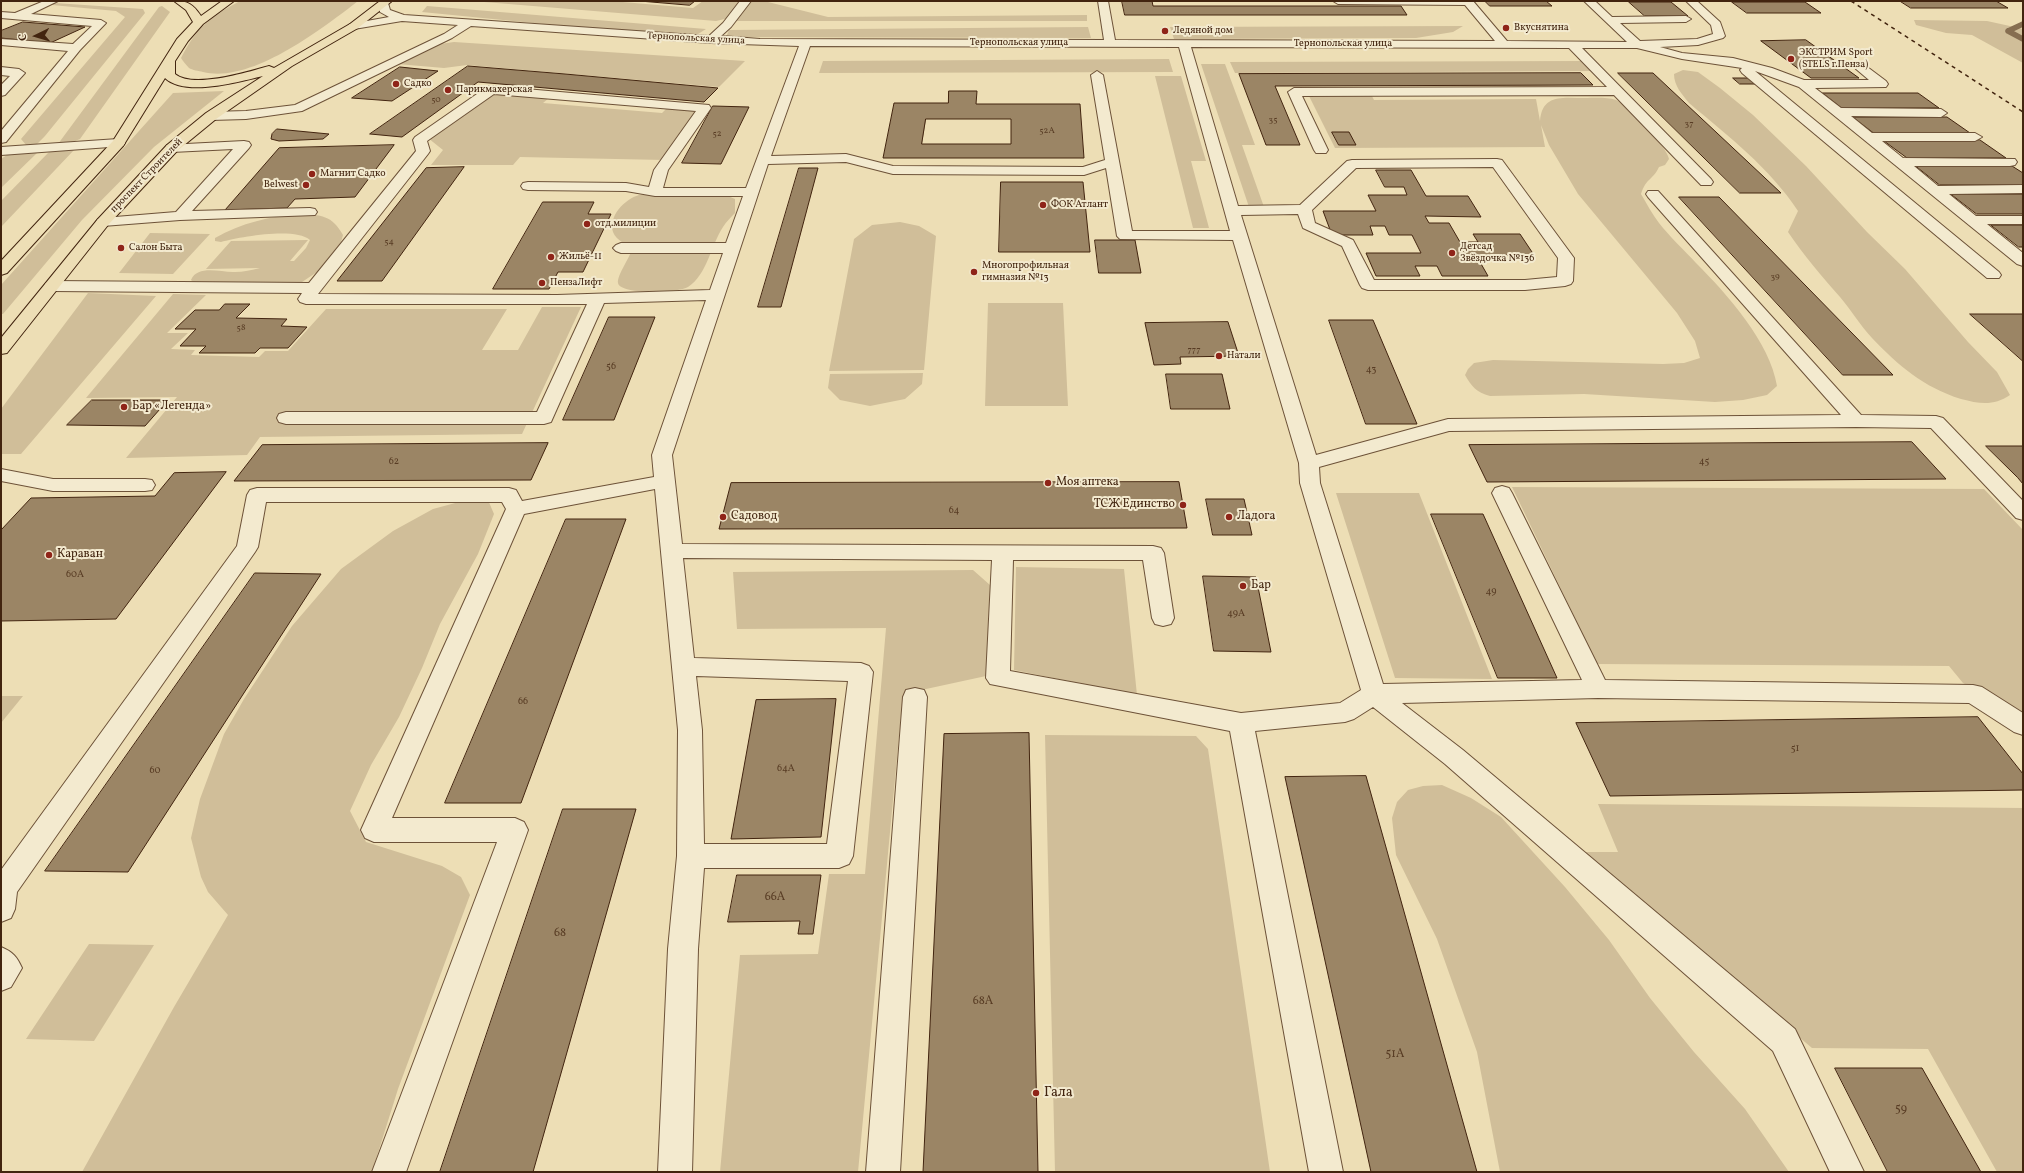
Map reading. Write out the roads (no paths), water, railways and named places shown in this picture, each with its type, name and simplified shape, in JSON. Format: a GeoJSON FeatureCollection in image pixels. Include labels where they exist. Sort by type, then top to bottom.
{"type":"FeatureCollection","features":[{"type":"Feature","properties":{"kind":"main road"},"geometry":{"type":"LineString","coordinates":[[179,1],[190,8],[199,22]]}},
{"type":"Feature","properties":{"kind":"main road"},"geometry":{"type":"LineString","coordinates":[[1,270],[118,142],[183,39],[199,22],[228,1]]}},
{"type":"Feature","properties":{"kind":"main road","name":"проспект Строителей"},"geometry":{"type":"LineString","coordinates":[[1,349],[103,222],[172,148],[211,116],[288,64],[354,26],[386,3]]}},
{"type":"Feature","properties":{"kind":"main road"},"geometry":{"type":"LineString","coordinates":[[169,61],[169,75],[177,81],[190,82],[238,78],[288,64]]}},
{"type":"Feature","properties":{"kind":"street"},"geometry":{"type":"LineString","coordinates":[[1,22],[53,1]]}},
{"type":"Feature","properties":{"kind":"street"},"geometry":{"type":"LineString","coordinates":[[711,40],[727,24],[746,1]]}},
{"type":"Feature","properties":{"kind":"street"},"geometry":{"type":"LineString","coordinates":[[1103,1],[1110,43]]}},
{"type":"Feature","properties":{"kind":"street"},"geometry":{"type":"LineString","coordinates":[[1338,1],[1467,1],[1504,45]]}},
{"type":"Feature","properties":{"kind":"street"},"geometry":{"type":"LineString","coordinates":[[1590,1],[1637,45],[1682,56],[1733,62],[1768,71],[1803,84],[1934,190],[2020,256]]}},
{"type":"Feature","properties":{"kind":"street"},"geometry":{"type":"LineString","coordinates":[[1637,45],[1698,42],[1719,36],[1716,24],[1691,1]]}},
{"type":"Feature","properties":{"kind":"street","name":"Тернопольская улица"},"geometry":{"type":"LineString","coordinates":[[386,3],[384,12],[403,18],[711,40],[806,42],[1637,45]]}},
{"type":"Feature","properties":{"kind":"street"},"geometry":{"type":"LineString","coordinates":[[1,15],[101,23],[76,48],[1,140]]}},
{"type":"Feature","properties":{"kind":"street","name":"Тернопольская улица"},"geometry":{"type":"LineString","coordinates":[[354,26],[403,18]]}},
{"type":"Feature","properties":{"kind":"street"},"geometry":{"type":"LineString","coordinates":[[1610,20],[1686,19]]}},
{"type":"Feature","properties":{"kind":"street"},"geometry":{"type":"LineString","coordinates":[[211,116],[246,115],[298,108],[448,36],[469,23]]}},
{"type":"Feature","properties":{"kind":"street"},"geometry":{"type":"LineString","coordinates":[[1,42],[76,48]]}},
{"type":"Feature","properties":{"kind":"street"},"geometry":{"type":"LineString","coordinates":[[675,1172],[683,949],[691,856],[690,730],[662,455],[732,248],[806,42]]}},
{"type":"Feature","properties":{"kind":"street"},"geometry":{"type":"LineString","coordinates":[[1184,43],[1239,235],[1309,463],[1310,483],[1374,694],[1454,757],[1784,1040],[1847,1172]]}},
{"type":"Feature","properties":{"kind":"street"},"geometry":{"type":"LineString","coordinates":[[1572,45],[1706,182]]}},
{"type":"Feature","properties":{"kind":"street"},"geometry":{"type":"LineString","coordinates":[[1733,62],[1753,74],[1993,275]]}},
{"type":"Feature","properties":{"kind":"street"},"geometry":{"type":"LineString","coordinates":[[1803,84],[1882,84],[1862,69]]}},
{"type":"Feature","properties":{"kind":"street"},"geometry":{"type":"LineString","coordinates":[[1,71],[19,73],[1,92]]}},
{"type":"Feature","properties":{"kind":"street"},"geometry":{"type":"LineString","coordinates":[[1097,75],[1125,236],[1239,235]]}},
{"type":"Feature","properties":{"kind":"street"},"geometry":{"type":"LineString","coordinates":[[655,192],[661,170],[705,108],[491,90],[420,140],[422,151],[306,299],[557,300],[716,295]]}},
{"type":"Feature","properties":{"kind":"street"},"geometry":{"type":"LineString","coordinates":[[1321,150],[1294,92],[1616,91]]}},
{"type":"Feature","properties":{"kind":"street"},"geometry":{"type":"LineString","coordinates":[[1838,112],[1941,113]]}},
{"type":"Feature","properties":{"kind":"street"},"geometry":{"type":"LineString","coordinates":[[1869,137],[1975,137]]}},
{"type":"Feature","properties":{"kind":"street"},"geometry":{"type":"LineString","coordinates":[[1,151],[118,142]]}},
{"type":"Feature","properties":{"kind":"street"},"geometry":{"type":"LineString","coordinates":[[172,148],[244,145],[180,216]]}},
{"type":"Feature","properties":{"kind":"street"},"geometry":{"type":"LineString","coordinates":[[763,160],[846,158],[893,170],[1084,172],[1112,162]]}},
{"type":"Feature","properties":{"kind":"street"},"geometry":{"type":"LineString","coordinates":[[1900,162],[2010,162]]}},
{"type":"Feature","properties":{"kind":"street"},"geometry":{"type":"LineString","coordinates":[[1232,211],[1304,209],[1352,164],[1497,163],[1566,258],[1565,281],[1525,285],[1368,285],[1348,243],[1308,225],[1304,209]]}},
{"type":"Feature","properties":{"kind":"street"},"geometry":{"type":"LineString","coordinates":[[528,186],[626,187],[655,192],[752,192]]}},
{"type":"Feature","properties":{"kind":"street"},"geometry":{"type":"LineString","coordinates":[[1934,190],[2023,190]]}},
{"type":"Feature","properties":{"kind":"street"},"geometry":{"type":"LineString","coordinates":[[1653,194],[1856,421]]}},
{"type":"Feature","properties":{"kind":"street"},"geometry":{"type":"LineString","coordinates":[[103,222],[180,216],[310,212]]}},
{"type":"Feature","properties":{"kind":"street"},"geometry":{"type":"LineString","coordinates":[[1972,220],[2023,220]]}},
{"type":"Feature","properties":{"kind":"street"},"geometry":{"type":"LineString","coordinates":[[621,248],[732,248]]}},
{"type":"Feature","properties":{"kind":"street"},"geometry":{"type":"LineString","coordinates":[[52,286],[314,288]]}},
{"type":"Feature","properties":{"kind":"street"},"geometry":{"type":"LineString","coordinates":[[286,418],[544,418],[598,298]]}},
{"type":"Feature","properties":{"kind":"street"},"geometry":{"type":"LineString","coordinates":[[1309,463],[1448,425],[1856,421],[1936,422],[2023,513]]}},
{"type":"Feature","properties":{"kind":"street"},"geometry":{"type":"LineString","coordinates":[[5,480],[53,485],[145,485]]}},
{"type":"Feature","properties":{"kind":"street"},"geometry":{"type":"LineString","coordinates":[[516,509],[665,481]]}},
{"type":"Feature","properties":{"kind":"street"},"geometry":{"type":"LineString","coordinates":[[1502,492],[1598,689]]}},
{"type":"Feature","properties":{"kind":"street"},"geometry":{"type":"LineString","coordinates":[[2,895],[187,629],[247,547],[257,496],[509,495],[516,509]]}},
{"type":"Feature","properties":{"kind":"street"},"geometry":{"type":"LineString","coordinates":[[389,1172],[515,830],[374,830],[516,509]]}},
{"type":"Feature","properties":{"kind":"street"},"geometry":{"type":"LineString","coordinates":[[672,551],[1153,553],[1163,618]]}},
{"type":"Feature","properties":{"kind":"street"},"geometry":{"type":"LineString","coordinates":[[1003,552],[998,678],[1241,723],[1346,712],[1374,694],[1598,689],[1973,694],[2023,725]]}},
{"type":"Feature","properties":{"kind":"street"},"geometry":{"type":"LineString","coordinates":[[684,667],[861,672],[839,856],[691,856]]}},
{"type":"Feature","properties":{"kind":"street"},"geometry":{"type":"LineString","coordinates":[[883,1172],[915,697]]}},
{"type":"Feature","properties":{"kind":"street"},"geometry":{"type":"LineString","coordinates":[[1241,723],[1326,1172]]}},
{"type":"Feature","properties":{"kind":"street"},"geometry":{"type":"LineString","coordinates":[[1,962],[7,968],[1,977]]}},
{"type":"Feature","properties":{"kind":"waterway"},"geometry":{"type":"LineString","coordinates":[[2023,24],[2008,31],[2023,39]]}},
{"type":"Feature","properties":{"kind":"railway"},"geometry":{"type":"LineString","coordinates":[[1851,1],[2023,112]]}},
{"type":"Feature","properties":{"kind":"place","name":"Вкуснятина"},"geometry":{"type":"Point","coordinates":[1506,28]}},
{"type":"Feature","properties":{"kind":"place","name":"Ледяной дом"},"geometry":{"type":"Point","coordinates":[1165,31]}},
{"type":"Feature","properties":{"kind":"place","name":"ЭКСТРИМ Sport (STELS г.Пенза)"},"geometry":{"type":"Point","coordinates":[1791,59]}},
{"type":"Feature","properties":{"kind":"place","name":"Садко"},"geometry":{"type":"Point","coordinates":[396,84]}},
{"type":"Feature","properties":{"kind":"place","name":"Парикмахерская"},"geometry":{"type":"Point","coordinates":[448,90]}},
{"type":"Feature","properties":{"kind":"place","name":"Магнит Садко"},"geometry":{"type":"Point","coordinates":[312,174]}},
{"type":"Feature","properties":{"kind":"place","name":"Belwest"},"geometry":{"type":"Point","coordinates":[306,185]}},
{"type":"Feature","properties":{"kind":"place","name":"ФОК Атлант"},"geometry":{"type":"Point","coordinates":[1043,205]}},
{"type":"Feature","properties":{"kind":"place","name":"отд.милиции"},"geometry":{"type":"Point","coordinates":[587,224]}},
{"type":"Feature","properties":{"kind":"place","name":"Салон Быта"},"geometry":{"type":"Point","coordinates":[121,248]}},
{"type":"Feature","properties":{"kind":"place","name":"Детсад Звёздочка №136"},"geometry":{"type":"Point","coordinates":[1452,253]}},
{"type":"Feature","properties":{"kind":"place","name":"Жильё-11"},"geometry":{"type":"Point","coordinates":[551,257]}},
{"type":"Feature","properties":{"kind":"place","name":"Многопрофильная гимназия №13"},"geometry":{"type":"Point","coordinates":[974,272]}},
{"type":"Feature","properties":{"kind":"place","name":"ПензаЛифт"},"geometry":{"type":"Point","coordinates":[542,283]}},
{"type":"Feature","properties":{"kind":"place","name":"Натали"},"geometry":{"type":"Point","coordinates":[1219,356]}},
{"type":"Feature","properties":{"kind":"place","name":"Бар «Легенда»"},"geometry":{"type":"Point","coordinates":[124,407]}},
{"type":"Feature","properties":{"kind":"place","name":"Моя аптека"},"geometry":{"type":"Point","coordinates":[1048,483]}},
{"type":"Feature","properties":{"kind":"place","name":"ТСЖ Единство"},"geometry":{"type":"Point","coordinates":[1183,505]}},
{"type":"Feature","properties":{"kind":"place","name":"Садовод"},"geometry":{"type":"Point","coordinates":[723,517]}},
{"type":"Feature","properties":{"kind":"place","name":"Ладога"},"geometry":{"type":"Point","coordinates":[1229,517]}},
{"type":"Feature","properties":{"kind":"place","name":"Караван"},"geometry":{"type":"Point","coordinates":[49,555]}},
{"type":"Feature","properties":{"kind":"place","name":"Бар"},"geometry":{"type":"Point","coordinates":[1243,586]}},
{"type":"Feature","properties":{"kind":"place","name":"Гала"},"geometry":{"type":"Point","coordinates":[1036,1093]}}]}
